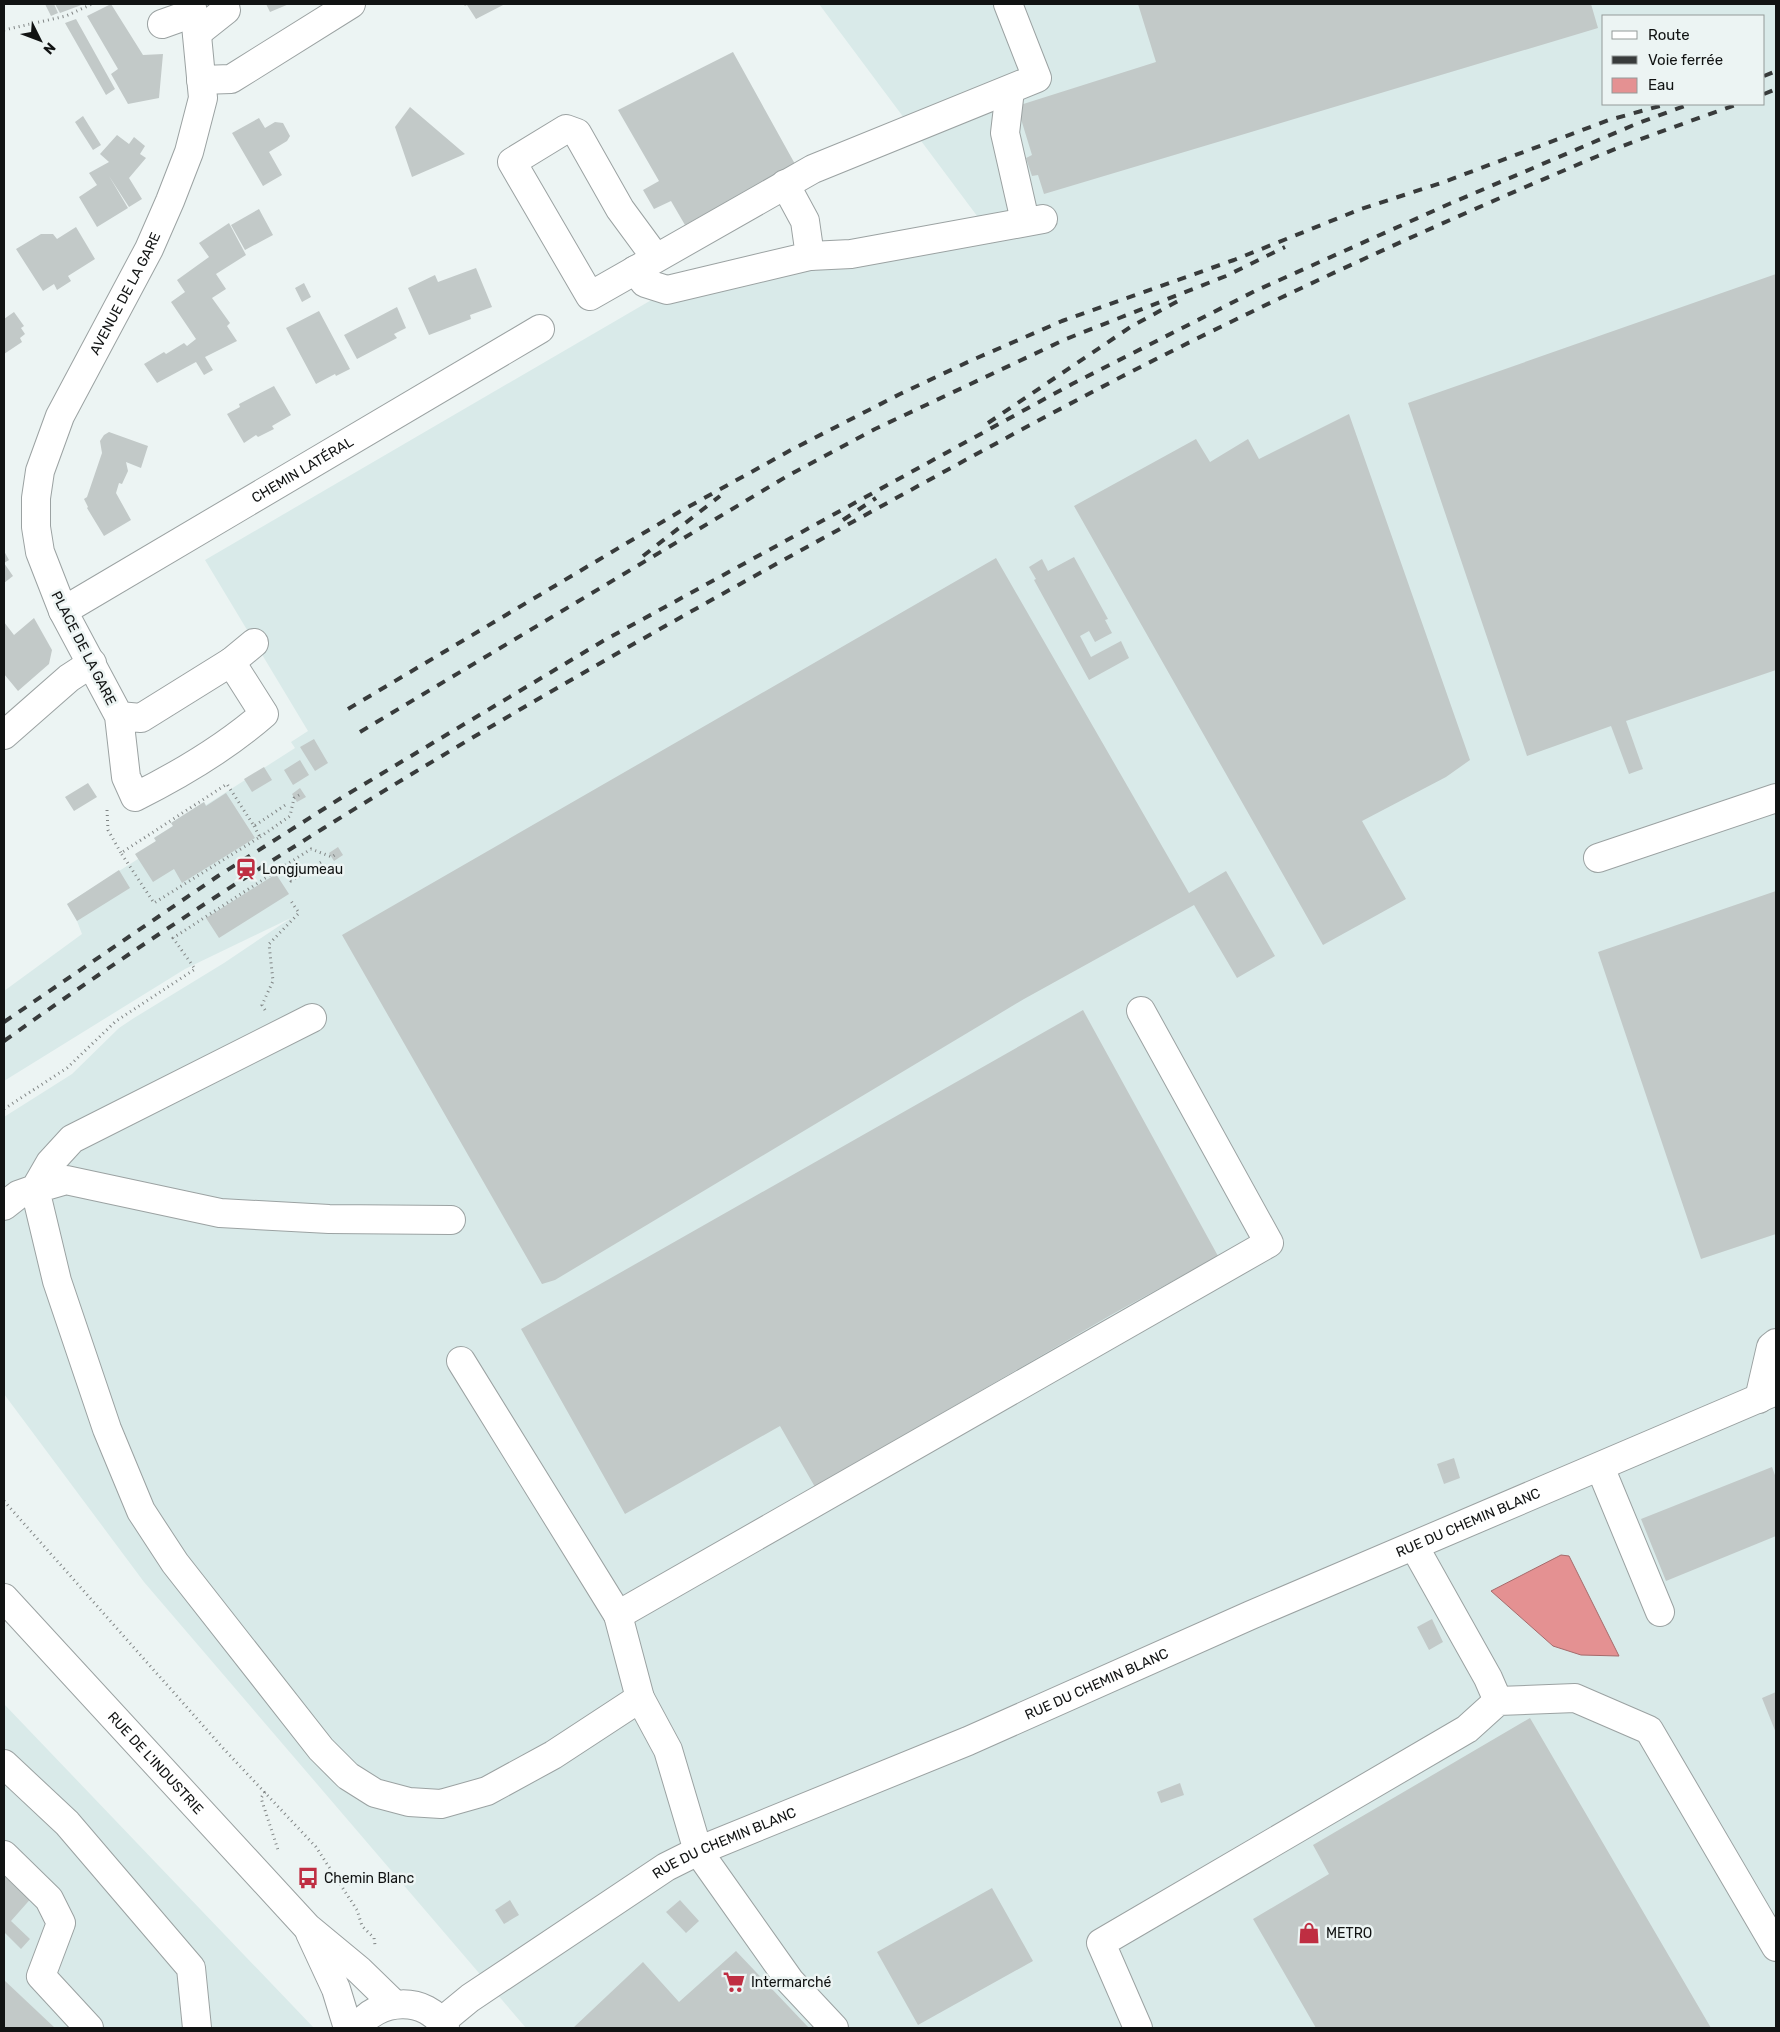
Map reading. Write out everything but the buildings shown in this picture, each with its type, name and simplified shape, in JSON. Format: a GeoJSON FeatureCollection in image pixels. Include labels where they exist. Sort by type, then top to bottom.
{"type":"FeatureCollection","features":[{"type":"Feature","properties":{"kind":"street"},"geometry":{"type":"LineString","coordinates":[[201,80],[231,80],[351,4]]}},
{"type":"Feature","properties":{"kind":"street"},"geometry":{"type":"LineString","coordinates":[[1008,4],[1037,78],[813,169],[785,184],[646,264],[590,296],[512,162],[566,129],[576,133],[620,209],[646,264],[645,283],[667,290],[810,256],[851,254],[1034,220],[1006,133],[1010,90]]}},
{"type":"Feature","properties":{"kind":"street"},"geometry":{"type":"LineString","coordinates":[[162,24],[226,10]]}},
{"type":"Feature","properties":{"kind":"street","name":"AVENUE DE LA GARE"},"geometry":{"type":"LineString","coordinates":[[49,580],[40,552],[36,527],[36,498],[40,471],[60,416],[149,249],[189,152],[203,98],[194,17]]}},
{"type":"Feature","properties":{"kind":"street"},"geometry":{"type":"LineString","coordinates":[[785,184],[805,221],[810,256]]}},
{"type":"Feature","properties":{"kind":"street","name":"CHEMIN LATÉRAL"},"geometry":{"type":"LineString","coordinates":[[63,611],[540,329]]}},
{"type":"Feature","properties":{"kind":"street","name":"PLACE DE LA GARE"},"geometry":{"type":"LineString","coordinates":[[49,580],[63,611],[119,716],[126,777],[135,797],[167,781],[234,739],[264,714],[231,662],[141,718],[119,716]]}},
{"type":"Feature","properties":{"kind":"street"},"geometry":{"type":"LineString","coordinates":[[231,662],[254,643]]}},
{"type":"Feature","properties":{"kind":"street"},"geometry":{"type":"LineString","coordinates":[[4,735],[69,678],[92,663]]}},
{"type":"Feature","properties":{"kind":"street"},"geometry":{"type":"LineString","coordinates":[[1598,858],[1776,798]]}},
{"type":"Feature","properties":{"kind":"street"},"geometry":{"type":"LineString","coordinates":[[618,1615],[1269,1243],[1141,1011]]}},
{"type":"Feature","properties":{"kind":"street"},"geometry":{"type":"LineString","coordinates":[[312,1018],[72,1138],[50,1163],[35,1189],[57,1281],[107,1429],[141,1511],[175,1563],[321,1749],[348,1776],[375,1793],[409,1802],[441,1804],[487,1791],[553,1755],[640,1698]]}},
{"type":"Feature","properties":{"kind":"street"},"geometry":{"type":"LineString","coordinates":[[4,1206],[18,1195],[66,1180],[220,1213],[329,1219],[451,1220]]}},
{"type":"Feature","properties":{"kind":"street"},"geometry":{"type":"LineString","coordinates":[[1768,1395],[1771,1347],[1776,1343]]}},
{"type":"Feature","properties":{"kind":"street"},"geometry":{"type":"LineString","coordinates":[[461,1361],[618,1615],[640,1698],[668,1750],[698,1851],[790,1981],[834,2028]]}},
{"type":"Feature","properties":{"kind":"street","name":"RUE DU CHEMIN BLANC"},"geometry":{"type":"LineString","coordinates":[[444,2025],[470,1998],[666,1867],[698,1851],[968,1741],[1251,1615],[1768,1395]]}},
{"type":"Feature","properties":{"kind":"street"},"geometry":{"type":"LineString","coordinates":[[1600,1467],[1660,1612]]}},
{"type":"Feature","properties":{"kind":"street"},"geometry":{"type":"LineString","coordinates":[[1414,1546],[1488,1678],[1498,1701]]}},
{"type":"Feature","properties":{"kind":"street","name":"RUE DE L'INDUSTRIE"},"geometry":{"type":"LineString","coordinates":[[4,1598],[307,1927],[359,1970],[394,2004]]}},
{"type":"Feature","properties":{"kind":"street"},"geometry":{"type":"LineString","coordinates":[[1138,2028],[1101,1944],[1467,1729],[1498,1701],[1575,1698],[1649,1730],[1776,1947]]}},
{"type":"Feature","properties":{"kind":"street"},"geometry":{"type":"LineString","coordinates":[[4,1764],[67,1824],[191,1968],[198,2028]]}},
{"type":"Feature","properties":{"kind":"street"},"geometry":{"type":"LineString","coordinates":[[4,1855],[49,1899],[61,1923],[40,1976],[89,2028]]}},
{"type":"Feature","properties":{"kind":"street","name":"RUE DE L'INDUSTRIE"},"geometry":{"type":"LineString","coordinates":[[307,1927],[336,1989],[348,2028]]}},
{"type":"Feature","properties":{"kind":"street"},"geometry":{"type":"LineString","coordinates":[[357,2028],[361,2022],[376,2010],[394,2004],[413,2005],[430,2012],[444,2025]]}},
{"type":"Feature","properties":{"kind":"path"},"geometry":{"type":"LineString","coordinates":[[4,30],[66,16],[92,4]]}},
{"type":"Feature","properties":{"kind":"path"},"geometry":{"type":"LineString","coordinates":[[121,853],[227,784],[260,837]]}},
{"type":"Feature","properties":{"kind":"path"},"geometry":{"type":"LineString","coordinates":[[107,810],[108,830],[154,904],[290,816],[294,798],[298,795]]}},
{"type":"Feature","properties":{"kind":"path"},"geometry":{"type":"LineString","coordinates":[[254,826],[287,804]]}},
{"type":"Feature","properties":{"kind":"path"},"geometry":{"type":"LineString","coordinates":[[4,1109],[67,1068],[124,1015],[195,969],[174,938],[311,849],[332,857],[336,854]]}},
{"type":"Feature","properties":{"kind":"path"},"geometry":{"type":"LineString","coordinates":[[282,868],[291,881],[324,861]]}},
{"type":"Feature","properties":{"kind":"path"},"geometry":{"type":"LineString","coordinates":[[279,1034],[262,1005],[274,981],[269,944],[299,913],[291,901]]}},
{"type":"Feature","properties":{"kind":"path"},"geometry":{"type":"LineString","coordinates":[[4,1501],[316,1847],[357,1910],[362,1926],[374,1938],[376,1950]]}},
{"type":"Feature","properties":{"kind":"path"},"geometry":{"type":"LineString","coordinates":[[265,1792],[261,1798],[281,1858]]}},
{"type":"Feature","properties":{"kind":"shaded area"},"geometry":{"type":"Polygon","coordinates":[[[819,4],[1776,4],[1776,2028],[526,2028],[144,1582],[4,1394],[4,1117],[72,1074],[119,1028],[224,963],[291,918],[185,969],[4,1081],[4,991],[82,934],[67,904],[138,859],[156,841],[154,838],[173,826],[171,823],[204,802],[206,805],[295,748],[291,742],[308,731],[205,560],[660,295],[992,236],[819,4]]]}},
{"type":"Feature","properties":{"kind":"shaded area"},"geometry":{"type":"Polygon","coordinates":[[[4,1704],[314,2028],[4,2028],[4,1704]]]}},
{"type":"Feature","properties":{"kind":"water"},"geometry":{"type":"Polygon","coordinates":[[[1561,1555],[1569,1556],[1619,1656],[1581,1655],[1553,1646],[1491,1591],[1561,1555]]]}},
{"type":"Feature","properties":{"kind":"railway"},"geometry":{"type":"LineString","coordinates":[[1765,76],[1776,71]]}},
{"type":"Feature","properties":{"kind":"railway"},"geometry":{"type":"LineString","coordinates":[[1765,94],[1776,89]]}},
{"type":"Feature","properties":{"kind":"railway"},"geometry":{"type":"LineString","coordinates":[[348,709],[679,512],[791,450],[900,394],[970,361],[1062,321],[1234,260],[1361,209],[1441,183],[1609,120],[1663,105]]}},
{"type":"Feature","properties":{"kind":"railway"},"geometry":{"type":"LineString","coordinates":[[4,1022],[218,876],[341,798],[603,641],[1072,384],[1255,291],[1449,204],[1636,124],[1687,105]]}},
{"type":"Feature","properties":{"kind":"railway"},"geometry":{"type":"LineString","coordinates":[[4,1041],[101,973],[199,908],[398,782],[704,604],[1002,440],[1179,347],[1357,262],[1598,156],[1735,105]]}},
{"type":"Feature","properties":{"kind":"railway"},"geometry":{"type":"LineString","coordinates":[[360,732],[789,475],[875,429],[1066,339],[1226,276],[1285,247]]}},
{"type":"Feature","properties":{"kind":"railway"},"geometry":{"type":"LineString","coordinates":[[988,423],[1132,326],[1180,300]]}},
{"type":"Feature","properties":{"kind":"railway"},"geometry":{"type":"LineString","coordinates":[[643,556],[720,496]]}},
{"type":"Feature","properties":{"kind":"railway"},"geometry":{"type":"LineString","coordinates":[[843,520],[876,498]]}},
{"type":"Feature","properties":{"kind":"place","name":"Longjumeau"},"geometry":{"type":"Point","coordinates":[246,869]}},
{"type":"Feature","properties":{"kind":"place","name":"Chemin Blanc"},"geometry":{"type":"Point","coordinates":[308,1878]}},
{"type":"Feature","properties":{"kind":"place","name":"METRO"},"geometry":{"type":"Point","coordinates":[1309,1933]}},
{"type":"Feature","properties":{"kind":"place","name":"Intermarché"},"geometry":{"type":"Point","coordinates":[734,1982]}}]}
